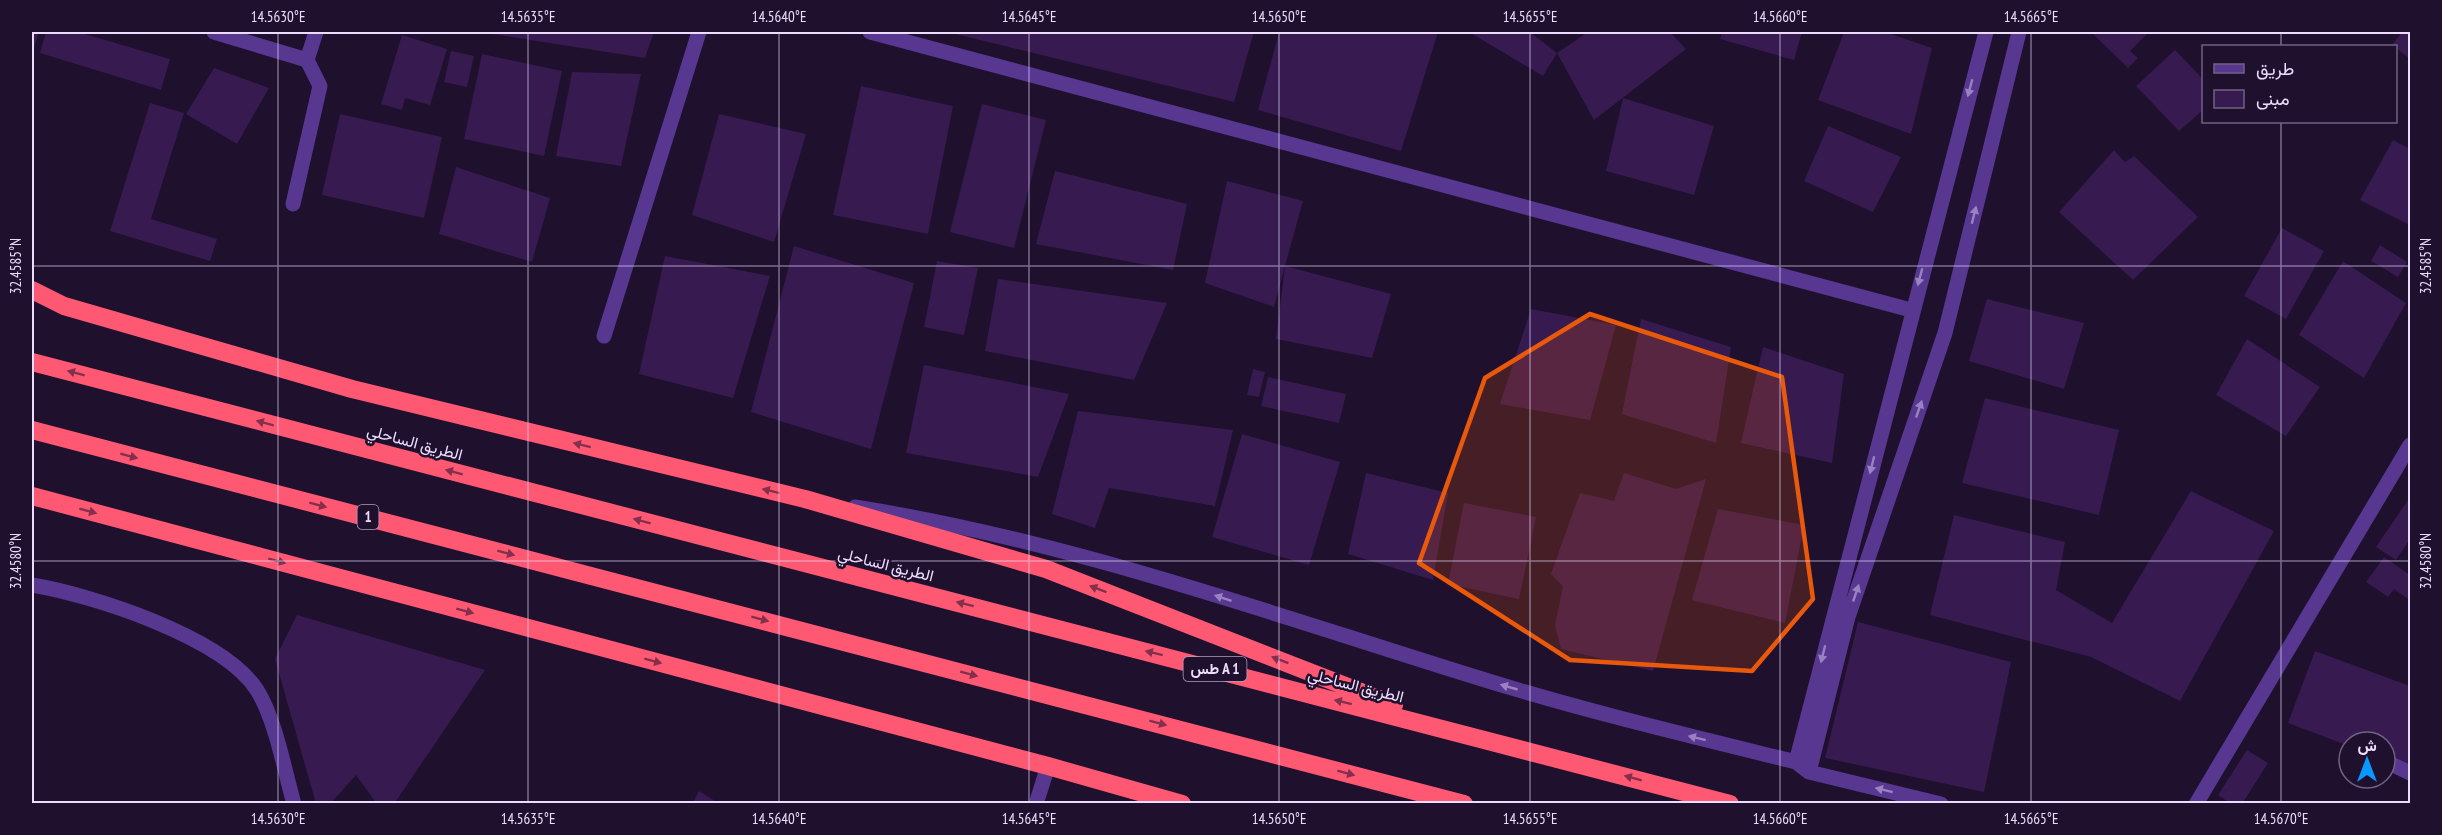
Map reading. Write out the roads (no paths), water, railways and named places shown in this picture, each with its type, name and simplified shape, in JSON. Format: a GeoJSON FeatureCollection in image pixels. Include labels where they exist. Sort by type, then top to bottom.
{"type":"FeatureCollection","features":[{"type":"Feature","properties":{"kind":"highway"},"geometry":{"type":"LineString","coordinates":[[32,290],[64,306],[352,389],[805,499],[1046,569],[1471,735]]}},
{"type":"Feature","properties":{"kind":"highway","name":"الطريق الساحلي"},"geometry":{"type":"LineString","coordinates":[[32,362],[1730,804]]}},
{"type":"Feature","properties":{"kind":"highway","name":"1"},"geometry":{"type":"LineString","coordinates":[[32,430],[1464,804]]}},
{"type":"Feature","properties":{"kind":"highway"},"geometry":{"type":"LineString","coordinates":[[32,496],[1048,766],[1182,804]]}},
{"type":"Feature","properties":{"kind":"street"},"geometry":{"type":"LineString","coordinates":[[214,32],[308,60]]}},
{"type":"Feature","properties":{"kind":"street"},"geometry":{"type":"LineString","coordinates":[[293,204],[320,86],[308,60],[316,32]]}},
{"type":"Feature","properties":{"kind":"street"},"geometry":{"type":"LineString","coordinates":[[604,336],[699,32]]}},
{"type":"Feature","properties":{"kind":"street"},"geometry":{"type":"LineString","coordinates":[[870,32],[1911,310]]}},
{"type":"Feature","properties":{"kind":"street"},"geometry":{"type":"LineString","coordinates":[[1796,762],[1911,310],[1986,32]]}},
{"type":"Feature","properties":{"kind":"street"},"geometry":{"type":"LineString","coordinates":[[1809,772],[1848,617],[1945,333],[2019,32]]}},
{"type":"Feature","properties":{"kind":"street"},"geometry":{"type":"LineString","coordinates":[[2196,804],[2410,445]]}},
{"type":"Feature","properties":{"kind":"street"},"geometry":{"type":"LineString","coordinates":[[805,499],[922,517],[1150,574],[1471,676],[1611,717],[1796,762],[1809,772],[1941,804]]}},
{"type":"Feature","properties":{"kind":"street"},"geometry":{"type":"LineString","coordinates":[[32,585],[49,587],[118,608],[192,638],[230,662],[256,690],[271,724],[294,804]]}},
{"type":"Feature","properties":{"kind":"street"},"geometry":{"type":"LineString","coordinates":[[1036,804],[1048,766]]}}]}
